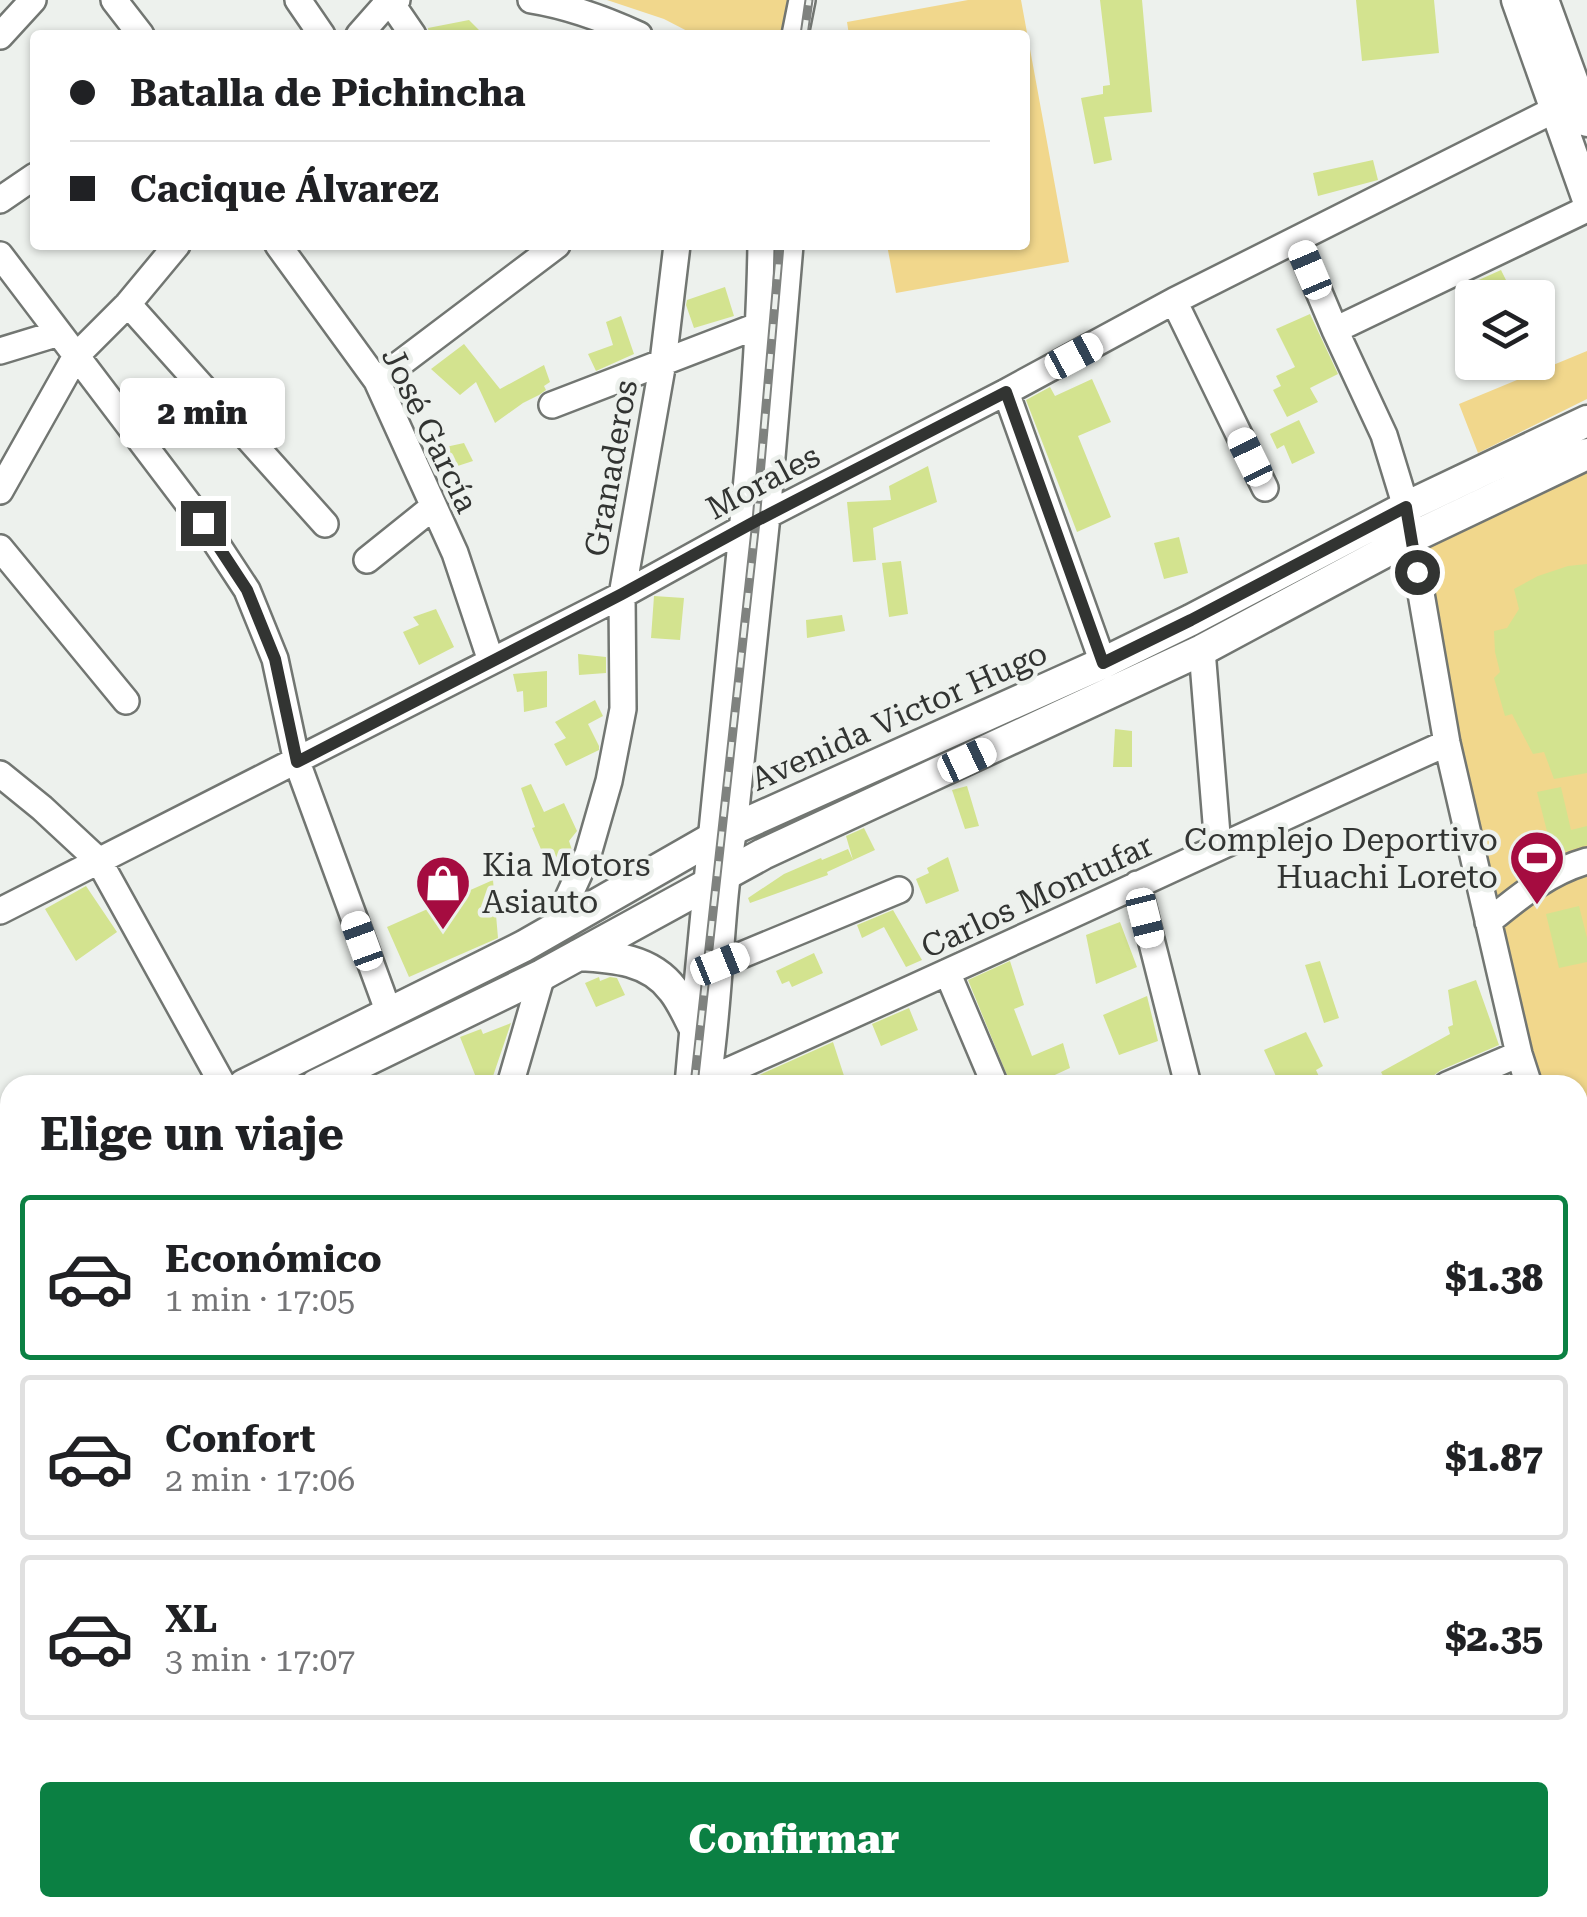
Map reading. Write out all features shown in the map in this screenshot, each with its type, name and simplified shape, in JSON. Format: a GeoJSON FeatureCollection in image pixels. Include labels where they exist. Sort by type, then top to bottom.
{"type":"FeatureCollection","features":[{"type":"Feature","properties":{"kind":"main road"},"geometry":{"type":"LineString","coordinates":[[1517,0],[1587,197]]}},
{"type":"Feature","properties":{"kind":"main road"},"geometry":{"type":"LineString","coordinates":[[1544,0],[1587,121]]}},
{"type":"Feature","properties":{"kind":"main road","name":"Avenida Victor Hugo"},"geometry":{"type":"LineString","coordinates":[[264,1075],[553,931],[723,834],[1103,663],[1406,507],[1587,421]]}},
{"type":"Feature","properties":{"kind":"main road","name":"Avenida Victor Hugo"},"geometry":{"type":"LineString","coordinates":[[337,1075],[542,975],[764,854],[1202,650],[1411,538],[1587,454]]}},
{"type":"Feature","properties":{"kind":"main road"},"geometry":{"type":"LineString","coordinates":[[578,956],[630,960],[657,973],[694,1024]]}},
{"type":"Feature","properties":{"kind":"street"},"geometry":{"type":"LineString","coordinates":[[0,36],[33,0]]}},
{"type":"Feature","properties":{"kind":"street"},"geometry":{"type":"LineString","coordinates":[[114,0],[137,30]]}},
{"type":"Feature","properties":{"kind":"street"},"geometry":{"type":"LineString","coordinates":[[298,0],[319,30]]}},
{"type":"Feature","properties":{"kind":"street"},"geometry":{"type":"LineString","coordinates":[[364,30],[391,0],[411,30]]}},
{"type":"Feature","properties":{"kind":"street"},"geometry":{"type":"LineString","coordinates":[[530,0],[556,4],[619,30]]}},
{"type":"Feature","properties":{"kind":"street"},"geometry":{"type":"LineString","coordinates":[[796,30],[802,0]]}},
{"type":"Feature","properties":{"kind":"street","name":"Morales"},"geometry":{"type":"LineString","coordinates":[[0,912],[622,594],[1174,301],[1556,109]]}},
{"type":"Feature","properties":{"kind":"street"},"geometry":{"type":"LineString","coordinates":[[0,200],[30,179]]}},
{"type":"Feature","properties":{"kind":"street"},"geometry":{"type":"LineString","coordinates":[[1335,330],[1587,209]]}},
{"type":"Feature","properties":{"kind":"street"},"geometry":{"type":"LineString","coordinates":[[1297,240],[1384,435],[1406,507],[1447,743],[1526,1075]]}},
{"type":"Feature","properties":{"kind":"street"},"geometry":{"type":"LineString","coordinates":[[0,492],[76,356],[128,304],[173,250]]}},
{"type":"Feature","properties":{"kind":"street","name":"José García"},"geometry":{"type":"LineString","coordinates":[[282,250],[377,381],[455,553],[491,660]]}},
{"type":"Feature","properties":{"kind":"street"},"geometry":{"type":"LineString","coordinates":[[377,381],[551,250]]}},
{"type":"Feature","properties":{"kind":"street","name":"Granaderos"},"geometry":{"type":"LineString","coordinates":[[553,931],[588,854],[610,781],[623,709],[622,594],[663,362],[676,250]]}},
{"type":"Feature","properties":{"kind":"street"},"geometry":{"type":"LineString","coordinates":[[723,834],[742,529],[760,325],[761,250]]}},
{"type":"Feature","properties":{"kind":"street"},"geometry":{"type":"LineString","coordinates":[[700,1075],[694,1024],[767,516],[790,250]]}},
{"type":"Feature","properties":{"kind":"street"},"geometry":{"type":"LineString","coordinates":[[0,254],[203,523],[247,590],[275,659],[297,762],[389,1013]]}},
{"type":"Feature","properties":{"kind":"street"},"geometry":{"type":"LineString","coordinates":[[1174,301],[1265,488]]}},
{"type":"Feature","properties":{"kind":"street"},"geometry":{"type":"LineString","coordinates":[[128,304],[325,524]]}},
{"type":"Feature","properties":{"kind":"street"},"geometry":{"type":"LineString","coordinates":[[552,405],[760,325]]}},
{"type":"Feature","properties":{"kind":"street"},"geometry":{"type":"LineString","coordinates":[[0,351],[59,333]]}},
{"type":"Feature","properties":{"kind":"street"},"geometry":{"type":"LineString","coordinates":[[1006,392],[1103,663]]}},
{"type":"Feature","properties":{"kind":"street"},"geometry":{"type":"LineString","coordinates":[[366,560],[433,507]]}},
{"type":"Feature","properties":{"kind":"street"},"geometry":{"type":"LineString","coordinates":[[0,548],[126,701]]}},
{"type":"Feature","properties":{"kind":"street"},"geometry":{"type":"LineString","coordinates":[[1202,650],[1218,846]]}},
{"type":"Feature","properties":{"kind":"street","name":"Carlos Montufar"},"geometry":{"type":"LineString","coordinates":[[719,1075],[948,974],[1447,743]]}},
{"type":"Feature","properties":{"kind":"street"},"geometry":{"type":"LineString","coordinates":[[0,774],[99,861],[217,1075]]}},
{"type":"Feature","properties":{"kind":"street"},"geometry":{"type":"LineString","coordinates":[[1488,922],[1535,885],[1587,861]]}},
{"type":"Feature","properties":{"kind":"street"},"geometry":{"type":"LineString","coordinates":[[702,1075],[720,964],[715,880]]}},
{"type":"Feature","properties":{"kind":"street"},"geometry":{"type":"LineString","coordinates":[[1137,884],[1185,1075]]}},
{"type":"Feature","properties":{"kind":"street"},"geometry":{"type":"LineString","coordinates":[[720,964],[899,890]]}},
{"type":"Feature","properties":{"kind":"street"},"geometry":{"type":"LineString","coordinates":[[948,974],[991,1075]]}},
{"type":"Feature","properties":{"kind":"street"},"geometry":{"type":"LineString","coordinates":[[513,1075],[542,975]]}},
{"type":"Feature","properties":{"kind":"street"},"geometry":{"type":"LineString","coordinates":[[1470,1075],[1519,1054]]}},
{"type":"Feature","properties":{"kind":"shaded area"},"geometry":{"type":"Polygon","coordinates":[[[607,0],[787,0],[784,30],[685,30],[607,0]]]}},
{"type":"Feature","properties":{"kind":"shaded area"},"geometry":{"type":"Polygon","coordinates":[[[968,0],[1021,0],[1026,30],[848,30],[847,22],[968,0]]]}},
{"type":"Feature","properties":{"kind":"shaded area"},"geometry":{"type":"Polygon","coordinates":[[[1030,49],[1069,262],[896,293],[888,250],[1030,250],[1030,49]]]}},
{"type":"Feature","properties":{"kind":"shaded area"},"geometry":{"type":"Polygon","coordinates":[[[1587,351],[1587,399],[1478,453],[1459,404],[1517,380],[1555,380],[1555,364],[1587,351]]]}},
{"type":"Feature","properties":{"kind":"shaded area","name":"Complejo Deportivo Huachi Loreto"},"geometry":{"type":"Polygon","coordinates":[[[1587,454],[1587,1075],[1527,1075],[1411,538],[1587,454]]]}},
{"type":"Feature","properties":{"kind":"building"},"geometry":{"type":"Polygon","coordinates":[[[1100,0],[1142,0],[1152,112],[1104,117],[1112,160],[1094,164],[1081,98],[1103,94],[1103,86],[1110,85],[1100,0]]]}},
{"type":"Feature","properties":{"kind":"building"},"geometry":{"type":"Polygon","coordinates":[[[1356,0],[1434,0],[1439,53],[1362,61],[1356,0]]]}},
{"type":"Feature","properties":{"kind":"building"},"geometry":{"type":"Polygon","coordinates":[[[469,20],[479,30],[428,30],[469,20]]]}},
{"type":"Feature","properties":{"kind":"building"},"geometry":{"type":"Polygon","coordinates":[[[1373,160],[1378,180],[1318,196],[1313,173],[1373,160]]]}},
{"type":"Feature","properties":{"kind":"building"},"geometry":{"type":"Polygon","coordinates":[[[1501,270],[1506,280],[1479,280],[1501,270]]]}},
{"type":"Feature","properties":{"kind":"building"},"geometry":{"type":"Polygon","coordinates":[[[725,287],[734,316],[694,328],[687,300],[725,287]]]}},
{"type":"Feature","properties":{"kind":"building"},"geometry":{"type":"Polygon","coordinates":[[[1310,314],[1338,374],[1310,388],[1318,402],[1287,417],[1273,390],[1281,386],[1276,376],[1295,367],[1276,329],[1310,314]]]}},
{"type":"Feature","properties":{"kind":"building"},"geometry":{"type":"Polygon","coordinates":[[[621,316],[634,354],[596,371],[588,354],[613,345],[606,322],[621,316]]]}},
{"type":"Feature","properties":{"kind":"building"},"geometry":{"type":"Polygon","coordinates":[[[464,344],[500,389],[544,365],[550,382],[544,386],[546,390],[495,423],[476,382],[460,395],[431,369],[464,344]]]}},
{"type":"Feature","properties":{"kind":"building"},"geometry":{"type":"Polygon","coordinates":[[[1092,379],[1111,422],[1078,436],[1111,517],[1077,532],[1026,400],[1050,387],[1055,396],[1092,379]]]}},
{"type":"Feature","properties":{"kind":"building"},"geometry":{"type":"Polygon","coordinates":[[[1299,420],[1315,453],[1292,464],[1284,445],[1277,449],[1270,434],[1299,420]]]}},
{"type":"Feature","properties":{"kind":"building"},"geometry":{"type":"Polygon","coordinates":[[[464,443],[473,461],[436,473],[429,456],[441,453],[441,448],[464,443]]]}},
{"type":"Feature","properties":{"kind":"building"},"geometry":{"type":"Polygon","coordinates":[[[928,466],[937,502],[873,528],[876,560],[853,562],[847,502],[891,500],[889,486],[928,466]]]}},
{"type":"Feature","properties":{"kind":"building"},"geometry":{"type":"Polygon","coordinates":[[[1179,537],[1188,573],[1164,579],[1154,543],[1179,537]]]}},
{"type":"Feature","properties":{"kind":"building"},"geometry":{"type":"Polygon","coordinates":[[[901,561],[908,614],[889,617],[882,563],[901,561]]]}},
{"type":"Feature","properties":{"kind":"building"},"geometry":{"type":"Polygon","coordinates":[[[1587,564],[1587,773],[1554,779],[1544,752],[1533,754],[1512,714],[1505,716],[1494,678],[1500,672],[1494,631],[1507,628],[1519,609],[1514,589],[1538,576],[1587,564]]]}},
{"type":"Feature","properties":{"kind":"building"},"geometry":{"type":"Polygon","coordinates":[[[654,596],[684,598],[680,640],[651,638],[654,596]]]}},
{"type":"Feature","properties":{"kind":"building"},"geometry":{"type":"Polygon","coordinates":[[[436,609],[454,647],[419,665],[403,632],[419,625],[413,617],[436,609]]]}},
{"type":"Feature","properties":{"kind":"building"},"geometry":{"type":"Polygon","coordinates":[[[842,615],[845,631],[807,638],[806,620],[842,615]]]}},
{"type":"Feature","properties":{"kind":"building"},"geometry":{"type":"Polygon","coordinates":[[[578,654],[606,657],[606,673],[579,675],[578,654]]]}},
{"type":"Feature","properties":{"kind":"building"},"geometry":{"type":"Polygon","coordinates":[[[547,671],[547,707],[524,712],[523,691],[517,692],[513,674],[547,671]]]}},
{"type":"Feature","properties":{"kind":"building"},"geometry":{"type":"Polygon","coordinates":[[[595,700],[603,716],[588,724],[599,750],[566,766],[554,744],[566,738],[555,722],[595,700]]]}},
{"type":"Feature","properties":{"kind":"building"},"geometry":{"type":"Polygon","coordinates":[[[1115,729],[1132,731],[1132,767],[1113,767],[1115,729]]]}},
{"type":"Feature","properties":{"kind":"building"},"geometry":{"type":"Polygon","coordinates":[[[531,784],[544,812],[564,803],[577,831],[569,841],[572,850],[566,863],[551,873],[521,788],[531,784]]]}},
{"type":"Feature","properties":{"kind":"building"},"geometry":{"type":"Polygon","coordinates":[[[967,786],[979,826],[965,829],[952,790],[967,786]]]}},
{"type":"Feature","properties":{"kind":"building"},"geometry":{"type":"Polygon","coordinates":[[[1561,787],[1571,830],[1587,826],[1587,845],[1553,855],[1537,792],[1561,787]]]}},
{"type":"Feature","properties":{"kind":"building"},"geometry":{"type":"Polygon","coordinates":[[[864,828],[875,850],[827,872],[828,875],[750,903],[748,898],[784,874],[821,858],[848,849],[853,860],[846,836],[864,828]]]}},
{"type":"Feature","properties":{"kind":"building"},"geometry":{"type":"Polygon","coordinates":[[[948,857],[959,891],[926,904],[916,879],[948,857]]]}},
{"type":"Feature","properties":{"kind":"building","name":"Kia Motors Asiauto"},"geometry":{"type":"Polygon","coordinates":[[[493,880],[498,938],[409,977],[387,927],[493,880]]]}},
{"type":"Feature","properties":{"kind":"building"},"geometry":{"type":"Polygon","coordinates":[[[86,886],[117,932],[76,961],[45,909],[86,886]]]}},
{"type":"Feature","properties":{"kind":"building"},"geometry":{"type":"Polygon","coordinates":[[[1579,906],[1587,938],[1587,962],[1559,968],[1546,914],[1579,906]]]}},
{"type":"Feature","properties":{"kind":"building"},"geometry":{"type":"Polygon","coordinates":[[[893,910],[922,960],[906,967],[884,927],[862,938],[857,925],[893,910]]]}},
{"type":"Feature","properties":{"kind":"building"},"geometry":{"type":"Polygon","coordinates":[[[1120,922],[1137,967],[1096,984],[1086,935],[1120,922]]]}},
{"type":"Feature","properties":{"kind":"building"},"geometry":{"type":"Polygon","coordinates":[[[814,953],[823,973],[792,987],[789,981],[782,984],[776,971],[814,953]]]}},
{"type":"Feature","properties":{"kind":"building"},"geometry":{"type":"Polygon","coordinates":[[[1010,961],[1024,1005],[1014,1009],[1032,1056],[1063,1043],[1070,1068],[1055,1075],[1007,1075],[968,980],[1010,961]]]}},
{"type":"Feature","properties":{"kind":"building"},"geometry":{"type":"Polygon","coordinates":[[[1320,961],[1339,1018],[1324,1023],[1305,965],[1320,961]]]}},
{"type":"Feature","properties":{"kind":"building"},"geometry":{"type":"Polygon","coordinates":[[[599,977],[600,981],[617,978],[625,995],[596,1007],[585,983],[599,977]]]}},
{"type":"Feature","properties":{"kind":"building"},"geometry":{"type":"Polygon","coordinates":[[[1476,980],[1499,1045],[1434,1075],[1383,1075],[1381,1072],[1450,1034],[1448,1027],[1453,1025],[1448,990],[1476,980]]]}},
{"type":"Feature","properties":{"kind":"building"},"geometry":{"type":"Polygon","coordinates":[[[1147,996],[1158,1041],[1119,1055],[1103,1015],[1147,996]]]}},
{"type":"Feature","properties":{"kind":"building"},"geometry":{"type":"Polygon","coordinates":[[[909,1008],[918,1030],[881,1046],[872,1024],[909,1008]]]}},
{"type":"Feature","properties":{"kind":"building"},"geometry":{"type":"Polygon","coordinates":[[[511,1023],[493,1075],[475,1075],[460,1037],[481,1029],[483,1034],[511,1023]]]}},
{"type":"Feature","properties":{"kind":"building"},"geometry":{"type":"Polygon","coordinates":[[[1306,1032],[1323,1066],[1316,1070],[1318,1075],[1275,1075],[1264,1050],[1306,1032]]]}},
{"type":"Feature","properties":{"kind":"building"},"geometry":{"type":"Polygon","coordinates":[[[833,1042],[844,1075],[759,1075],[833,1042]]]}},
{"type":"Feature","properties":{"kind":"railway"},"geometry":{"type":"LineString","coordinates":[[805,30],[809,0]]}},
{"type":"Feature","properties":{"kind":"railway"},"geometry":{"type":"LineString","coordinates":[[695,1075],[756,521],[780,250]]}},
{"type":"Feature","properties":{"kind":"place","name":"Complejo Deportivo Huachi Loreto"},"geometry":{"type":"Point","coordinates":[1537,907]}},
{"type":"Feature","properties":{"kind":"place","name":"Kia Motors Asiauto"},"geometry":{"type":"Point","coordinates":[443,932]}},
{"type":"Feature","properties":{"kind":"route"},"geometry":{"type":"LineString","coordinates":[[203,523],[247,590],[275,659],[297,762],[1006,392],[1103,663],[1406,507],[1417,572]]}}]}
